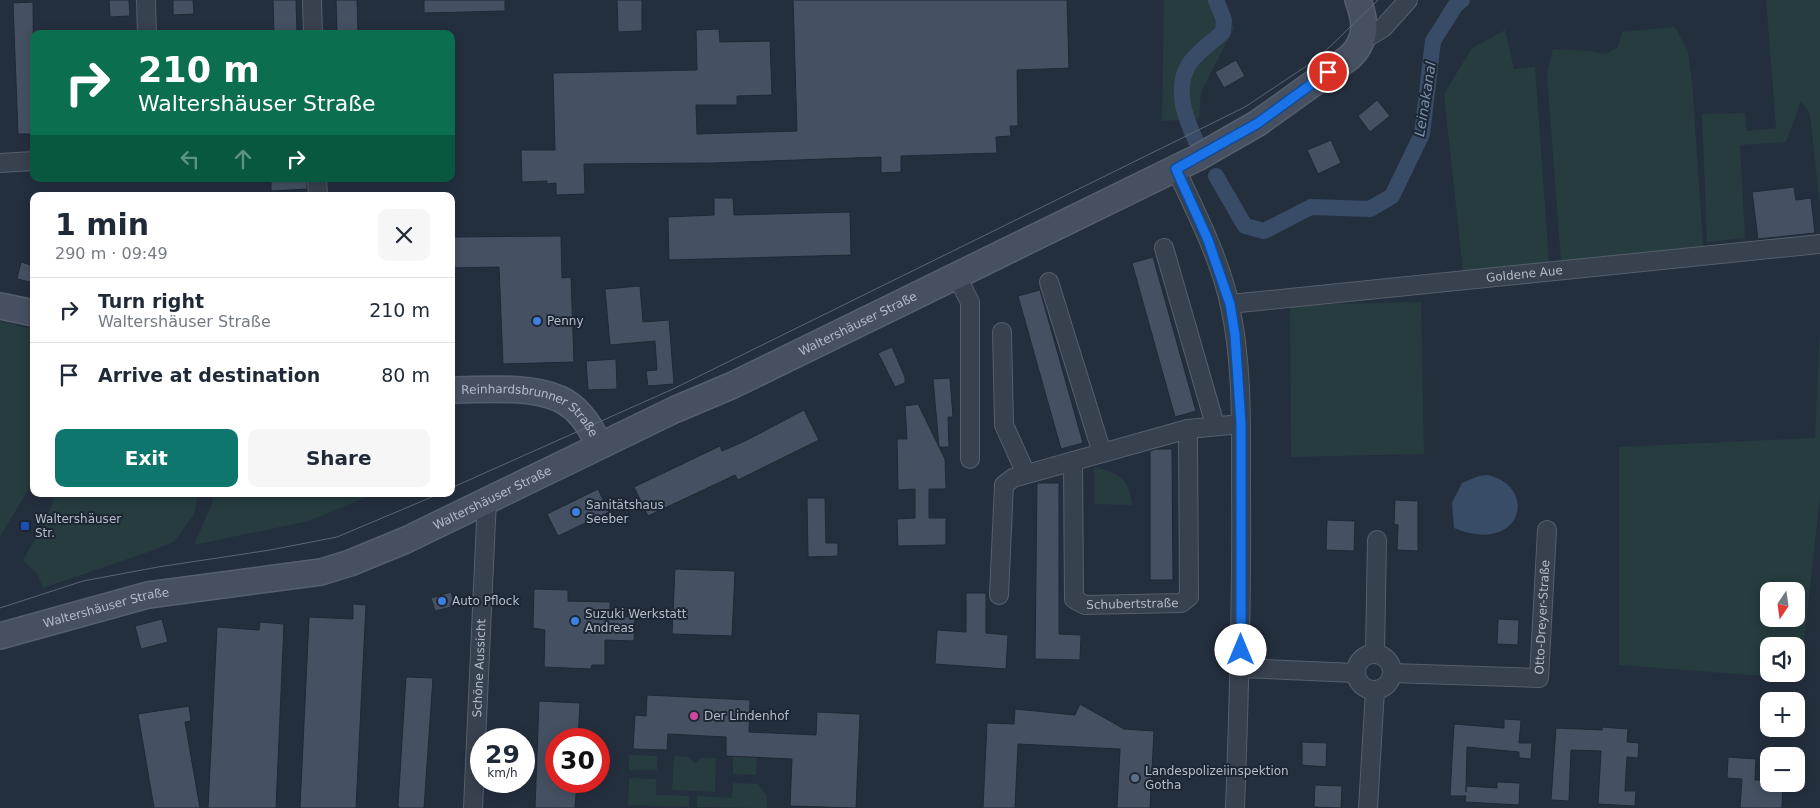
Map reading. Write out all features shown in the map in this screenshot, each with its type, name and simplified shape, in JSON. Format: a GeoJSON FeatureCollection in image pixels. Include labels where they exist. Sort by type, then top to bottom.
{"type":"FeatureCollection","features":[{"type":"Feature","properties":{"kind":"main road"},"geometry":{"type":"LineString","coordinates":[[1358,0],[1365,24],[1363,40]]}},
{"type":"Feature","properties":{"kind":"main road","name":"Waltershäuser Straße"},"geometry":{"type":"LineString","coordinates":[[0,636],[148,594],[320,572],[392,546],[674,410],[734,385],[1176,169],[1258,123],[1342,62],[1358,49],[1363,40]]}},
{"type":"Feature","properties":{"kind":"main road"},"geometry":{"type":"LineString","coordinates":[[0,306],[30,312]]}},
{"type":"Feature","properties":{"kind":"main road","name":"Reinhardsbrunner Straße"},"geometry":{"type":"LineString","coordinates":[[455,390],[520,392],[560,400],[584,420],[600,446]]}},
{"type":"Feature","properties":{"kind":"street"},"geometry":{"type":"LineString","coordinates":[[146,0],[147,30]]}},
{"type":"Feature","properties":{"kind":"street"},"geometry":{"type":"LineString","coordinates":[[312,0],[313,30]]}},
{"type":"Feature","properties":{"kind":"street"},"geometry":{"type":"LineString","coordinates":[[1363,40],[1383,28],[1408,0]]}},
{"type":"Feature","properties":{"kind":"street"},"geometry":{"type":"LineString","coordinates":[[0,163],[30,161]]}},
{"type":"Feature","properties":{"kind":"street"},"geometry":{"type":"LineString","coordinates":[[1176,169],[1208,240],[1230,304],[1235,335],[1241,424],[1241,668],[1235,808]]}},
{"type":"Feature","properties":{"kind":"street","name":"Goldene Aue"},"geometry":{"type":"LineString","coordinates":[[1230,304],[1820,244]]}},
{"type":"Feature","properties":{"kind":"street"},"geometry":{"type":"LineString","coordinates":[[1164,248],[1215,425]]}},
{"type":"Feature","properties":{"kind":"street"},"geometry":{"type":"LineString","coordinates":[[956,275],[970,302],[970,459]]}},
{"type":"Feature","properties":{"kind":"street"},"geometry":{"type":"LineString","coordinates":[[1049,282],[1102,453]]}},
{"type":"Feature","properties":{"kind":"street"},"geometry":{"type":"LineString","coordinates":[[1002,332],[1004,425],[1026,474]]}},
{"type":"Feature","properties":{"kind":"street"},"geometry":{"type":"LineString","coordinates":[[1000,595],[1004,485],[1013,478],[1188,429],[1241,424]]}},
{"type":"Feature","properties":{"kind":"street","name":"Schubertstraße"},"geometry":{"type":"LineString","coordinates":[[1073,461],[1074,600],[1085,605],[1181,603],[1189,597],[1188,429]]}},
{"type":"Feature","properties":{"kind":"street","name":"Schöne Aussicht"},"geometry":{"type":"LineString","coordinates":[[473,808],[487,499]]}},
{"type":"Feature","properties":{"kind":"street","name":"Otto-Dreyer-Straße"},"geometry":{"type":"LineString","coordinates":[[1392,673],[1540,678],[1547,530]]}},
{"type":"Feature","properties":{"kind":"street"},"geometry":{"type":"LineString","coordinates":[[1375,653],[1378,540]]}},
{"type":"Feature","properties":{"kind":"street"},"geometry":{"type":"LineString","coordinates":[[1375,653],[1381,654],[1390,662],[1392,673],[1386,685],[1375,690],[1369,690],[1360,684],[1355,673],[1356,666],[1363,656],[1375,653]]}},
{"type":"Feature","properties":{"kind":"street"},"geometry":{"type":"LineString","coordinates":[[1241,668],[1355,673]]}},
{"type":"Feature","properties":{"kind":"street"},"geometry":{"type":"LineString","coordinates":[[1368,808],[1375,690]]}},
{"type":"Feature","properties":{"kind":"green space"},"geometry":{"type":"Polygon","coordinates":[[[1164,0],[1225,0],[1234,28],[1201,92],[1199,119],[1162,121],[1164,0]]]}},
{"type":"Feature","properties":{"kind":"green space"},"geometry":{"type":"Polygon","coordinates":[[[1766,0],[1820,0],[1820,206],[1810,114],[1801,101],[1786,142],[1740,145],[1745,238],[1707,242],[1702,114],[1745,113],[1747,131],[1776,128],[1766,0]]]}},
{"type":"Feature","properties":{"kind":"green space"},"geometry":{"type":"Polygon","coordinates":[[[1675,27],[1688,52],[1692,81],[1703,246],[1561,261],[1547,75],[1553,49],[1592,51],[1601,54],[1608,53],[1618,47],[1622,32],[1675,27]]]}},
{"type":"Feature","properties":{"kind":"green space"},"geometry":{"type":"Polygon","coordinates":[[[1505,30],[1514,69],[1535,67],[1549,262],[1463,272],[1444,94],[1472,48],[1505,30]]]}},
{"type":"Feature","properties":{"kind":"green space"},"geometry":{"type":"Polygon","coordinates":[[[1421,302],[1424,454],[1291,457],[1290,305],[1421,302]]]}},
{"type":"Feature","properties":{"kind":"green space"},"geometry":{"type":"Polygon","coordinates":[[[0,321],[30,329],[30,487],[0,537],[0,321]]]}},
{"type":"Feature","properties":{"kind":"green space"},"geometry":{"type":"Polygon","coordinates":[[[1820,326],[1820,498],[1804,637],[1760,637],[1760,676],[1619,665],[1619,447],[1815,438],[1820,326]]]}},
{"type":"Feature","properties":{"kind":"green space"},"geometry":{"type":"Polygon","coordinates":[[[1094,467],[1122,478],[1131,496],[1132,505],[1094,504],[1094,467]]]}},
{"type":"Feature","properties":{"kind":"green space"},"geometry":{"type":"Polygon","coordinates":[[[54,497],[197,497],[194,514],[175,541],[43,588],[36,572],[23,560],[47,518],[54,497]]]}},
{"type":"Feature","properties":{"kind":"green space"},"geometry":{"type":"Polygon","coordinates":[[[213,497],[367,497],[309,521],[194,545],[213,497]]]}},
{"type":"Feature","properties":{"kind":"green space"},"geometry":{"type":"Polygon","coordinates":[[[629,755],[657,756],[657,770],[629,770],[629,755]]]}},
{"type":"Feature","properties":{"kind":"green space"},"geometry":{"type":"Polygon","coordinates":[[[674,756],[688,757],[695,763],[702,758],[716,758],[715,792],[672,790],[674,756]]]}},
{"type":"Feature","properties":{"kind":"green space"},"geometry":{"type":"Polygon","coordinates":[[[733,756],[757,757],[756,775],[733,774],[733,756]]]}},
{"type":"Feature","properties":{"kind":"green space"},"geometry":{"type":"Polygon","coordinates":[[[629,778],[656,779],[656,795],[689,796],[689,807],[628,805],[629,778]]]}},
{"type":"Feature","properties":{"kind":"green space"},"geometry":{"type":"Polygon","coordinates":[[[733,783],[758,784],[767,796],[767,808],[697,807],[697,796],[732,798],[733,783]]]}},
{"type":"Feature","properties":{"kind":"water"},"geometry":{"type":"Polygon","coordinates":[[[1488,475],[1504,482],[1514,492],[1518,504],[1516,516],[1508,527],[1495,533],[1477,534],[1454,528],[1452,503],[1462,483],[1479,476],[1488,475]]]}},
{"type":"Feature","properties":{"kind":"building"},"geometry":{"type":"Polygon","coordinates":[[[109,0],[129,0],[130,16],[110,17],[109,0]]]}},
{"type":"Feature","properties":{"kind":"building"},"geometry":{"type":"Polygon","coordinates":[[[173,0],[193,0],[194,14],[173,15],[173,0]]]}},
{"type":"Feature","properties":{"kind":"building"},"geometry":{"type":"Polygon","coordinates":[[[273,0],[296,0],[297,30],[274,30],[273,0]]]}},
{"type":"Feature","properties":{"kind":"building"},"geometry":{"type":"Polygon","coordinates":[[[336,0],[357,0],[358,30],[337,30],[336,0]]]}},
{"type":"Feature","properties":{"kind":"building"},"geometry":{"type":"Polygon","coordinates":[[[424,0],[505,0],[505,11],[424,13],[424,0]]]}},
{"type":"Feature","properties":{"kind":"building"},"geometry":{"type":"Polygon","coordinates":[[[617,0],[642,0],[642,31],[618,32],[617,0]]]}},
{"type":"Feature","properties":{"kind":"building"},"geometry":{"type":"Polygon","coordinates":[[[793,0],[1067,0],[1069,68],[1017,70],[1018,126],[1010,126],[1011,136],[996,137],[997,153],[901,156],[901,172],[881,173],[881,157],[714,163],[584,164],[585,194],[556,195],[556,183],[547,184],[547,181],[522,182],[521,150],[555,150],[553,73],[697,70],[696,30],[719,29],[720,42],[770,41],[772,95],[737,96],[737,105],[696,105],[697,134],[797,131],[793,0]]]}},
{"type":"Feature","properties":{"kind":"building"},"geometry":{"type":"Polygon","coordinates":[[[33,2],[33,30],[30,30],[30,134],[18,134],[13,3],[33,2]]]}},
{"type":"Feature","properties":{"kind":"building"},"geometry":{"type":"Polygon","coordinates":[[[1236,60],[1245,76],[1224,88],[1215,72],[1236,60]]]}},
{"type":"Feature","properties":{"kind":"building"},"geometry":{"type":"Polygon","coordinates":[[[1377,100],[1390,116],[1370,132],[1358,116],[1377,100]]]}},
{"type":"Feature","properties":{"kind":"building"},"geometry":{"type":"Polygon","coordinates":[[[1331,140],[1341,163],[1318,174],[1307,150],[1331,140]]]}},
{"type":"Feature","properties":{"kind":"building"},"geometry":{"type":"Polygon","coordinates":[[[271,182],[307,182],[307,189],[271,191],[271,182]]]}},
{"type":"Feature","properties":{"kind":"building"},"geometry":{"type":"Polygon","coordinates":[[[1794,187],[1796,200],[1811,198],[1815,233],[1758,239],[1752,192],[1794,187]]]}},
{"type":"Feature","properties":{"kind":"building"},"geometry":{"type":"Polygon","coordinates":[[[714,198],[733,198],[734,215],[850,212],[851,255],[669,260],[668,217],[714,215],[714,198]]]}},
{"type":"Feature","properties":{"kind":"building"},"geometry":{"type":"Polygon","coordinates":[[[561,236],[562,278],[571,277],[574,362],[503,364],[499,267],[455,268],[455,237],[561,236]]]}},
{"type":"Feature","properties":{"kind":"building"},"geometry":{"type":"Polygon","coordinates":[[[1153,257],[1196,411],[1175,417],[1132,263],[1153,257]]]}},
{"type":"Feature","properties":{"kind":"building"},"geometry":{"type":"Polygon","coordinates":[[[21,262],[30,265],[30,282],[17,279],[21,262]]]}},
{"type":"Feature","properties":{"kind":"building"},"geometry":{"type":"Polygon","coordinates":[[[640,286],[643,322],[669,320],[674,384],[648,386],[646,371],[657,370],[655,341],[610,345],[605,289],[640,286]]]}},
{"type":"Feature","properties":{"kind":"building"},"geometry":{"type":"Polygon","coordinates":[[[1040,290],[1083,443],[1061,449],[1018,296],[1040,290]]]}},
{"type":"Feature","properties":{"kind":"building"},"geometry":{"type":"Polygon","coordinates":[[[892,347],[905,377],[905,383],[895,387],[878,353],[892,347]]]}},
{"type":"Feature","properties":{"kind":"building"},"geometry":{"type":"Polygon","coordinates":[[[616,359],[617,389],[588,390],[586,361],[616,359]]]}},
{"type":"Feature","properties":{"kind":"building"},"geometry":{"type":"Polygon","coordinates":[[[950,378],[953,417],[948,417],[949,447],[939,447],[933,379],[950,378]]]}},
{"type":"Feature","properties":{"kind":"building"},"geometry":{"type":"Polygon","coordinates":[[[918,404],[945,459],[946,489],[929,489],[929,518],[946,518],[946,545],[898,546],[897,519],[915,518],[915,489],[898,490],[897,439],[907,439],[905,406],[918,404]]]}},
{"type":"Feature","properties":{"kind":"building"},"geometry":{"type":"Polygon","coordinates":[[[804,410],[819,440],[738,480],[735,475],[648,516],[634,487],[720,446],[722,451],[745,441],[804,410]]]}},
{"type":"Feature","properties":{"kind":"building"},"geometry":{"type":"Polygon","coordinates":[[[1172,449],[1173,580],[1150,580],[1150,451],[1172,449]]]}},
{"type":"Feature","properties":{"kind":"building"},"geometry":{"type":"Polygon","coordinates":[[[1037,483],[1059,483],[1059,634],[1081,635],[1080,660],[1035,659],[1037,483]]]}},
{"type":"Feature","properties":{"kind":"building"},"geometry":{"type":"Polygon","coordinates":[[[598,489],[609,512],[558,536],[547,514],[598,489]]]}},
{"type":"Feature","properties":{"kind":"building"},"geometry":{"type":"Polygon","coordinates":[[[807,498],[825,498],[826,543],[838,543],[838,556],[808,557],[807,498]]]}},
{"type":"Feature","properties":{"kind":"building"},"geometry":{"type":"Polygon","coordinates":[[[1395,500],[1418,501],[1418,551],[1397,550],[1398,525],[1394,524],[1395,500]]]}},
{"type":"Feature","properties":{"kind":"building"},"geometry":{"type":"Polygon","coordinates":[[[1327,520],[1355,521],[1354,551],[1326,550],[1327,520]]]}},
{"type":"Feature","properties":{"kind":"building"},"geometry":{"type":"Polygon","coordinates":[[[675,569],[735,571],[732,636],[672,634],[675,569]]]}},
{"type":"Feature","properties":{"kind":"building"},"geometry":{"type":"Polygon","coordinates":[[[534,589],[568,590],[568,601],[610,602],[610,616],[635,617],[634,641],[605,640],[605,665],[592,665],[591,669],[544,667],[545,630],[533,628],[534,589]]]}},
{"type":"Feature","properties":{"kind":"building"},"geometry":{"type":"Polygon","coordinates":[[[451,592],[455,606],[435,611],[431,598],[451,592]]]}},
{"type":"Feature","properties":{"kind":"building"},"geometry":{"type":"Polygon","coordinates":[[[966,593],[986,593],[986,633],[1008,635],[1006,669],[935,664],[937,630],[966,632],[966,593]]]}},
{"type":"Feature","properties":{"kind":"building"},"geometry":{"type":"Polygon","coordinates":[[[353,604],[366,605],[356,808],[300,808],[309,617],[353,619],[353,604]]]}},
{"type":"Feature","properties":{"kind":"building"},"geometry":{"type":"Polygon","coordinates":[[[162,619],[168,642],[141,649],[135,626],[162,619]]]}},
{"type":"Feature","properties":{"kind":"building"},"geometry":{"type":"Polygon","coordinates":[[[1498,619],[1519,620],[1518,645],[1497,644],[1498,619]]]}},
{"type":"Feature","properties":{"kind":"building"},"geometry":{"type":"Polygon","coordinates":[[[260,622],[284,624],[276,808],[208,808],[217,627],[259,630],[260,622]]]}},
{"type":"Feature","properties":{"kind":"building"},"geometry":{"type":"Polygon","coordinates":[[[406,677],[433,678],[424,808],[399,808],[398,805],[406,677]]]}},
{"type":"Feature","properties":{"kind":"building"},"geometry":{"type":"Polygon","coordinates":[[[647,695],[750,700],[749,732],[816,735],[817,712],[860,714],[856,808],[790,806],[792,759],[726,756],[726,737],[668,734],[667,750],[633,749],[635,715],[646,716],[647,695]]]}},
{"type":"Feature","properties":{"kind":"building"},"geometry":{"type":"Polygon","coordinates":[[[539,701],[580,703],[579,728],[545,728],[545,793],[576,793],[575,808],[535,808],[539,701]]]}},
{"type":"Feature","properties":{"kind":"building","name":"Landespolizeiinspektion Gotha"},"geometry":{"type":"Polygon","coordinates":[[[1080,704],[1124,729],[1154,731],[1150,808],[1117,808],[1120,749],[1018,744],[1015,808],[983,808],[987,723],[1014,724],[1015,709],[1075,715],[1080,704]]]}},
{"type":"Feature","properties":{"kind":"building"},"geometry":{"type":"Polygon","coordinates":[[[189,706],[191,721],[185,722],[200,808],[154,808],[138,714],[189,706]]]}},
{"type":"Feature","properties":{"kind":"building"},"geometry":{"type":"Polygon","coordinates":[[[1504,719],[1521,720],[1519,743],[1532,743],[1531,759],[1519,758],[1519,752],[1467,747],[1466,786],[1497,788],[1497,782],[1520,783],[1519,805],[1465,802],[1466,796],[1450,796],[1454,724],[1504,728],[1504,719]]]}},
{"type":"Feature","properties":{"kind":"building"},"geometry":{"type":"Polygon","coordinates":[[[1602,727],[1628,729],[1627,742],[1639,743],[1638,758],[1627,757],[1625,791],[1636,791],[1635,806],[1598,804],[1601,751],[1571,750],[1569,801],[1551,800],[1556,728],[1602,730],[1602,727]]]}},
{"type":"Feature","properties":{"kind":"building"},"geometry":{"type":"Polygon","coordinates":[[[1302,742],[1327,743],[1326,767],[1302,765],[1302,742]]]}},
{"type":"Feature","properties":{"kind":"building"},"geometry":{"type":"Polygon","coordinates":[[[1728,757],[1756,759],[1755,780],[1760,780],[1760,792],[1783,792],[1782,808],[1740,808],[1742,779],[1727,778],[1728,757]]]}},
{"type":"Feature","properties":{"kind":"building"},"geometry":{"type":"Polygon","coordinates":[[[1315,785],[1342,786],[1341,808],[1314,807],[1315,785]]]}},
{"type":"Feature","properties":{"kind":"waterway","name":"Leinakanal"},"geometry":{"type":"LineString","coordinates":[[1196,141],[1185,113],[1182,83],[1192,60],[1223,32],[1224,20],[1216,0]]}},
{"type":"Feature","properties":{"kind":"waterway","name":"Leinakanal"},"geometry":{"type":"LineString","coordinates":[[1216,176],[1245,226],[1264,231],[1311,207],[1370,209],[1392,196],[1422,134],[1433,41],[1455,6],[1462,0]]}},
{"type":"Feature","properties":{"kind":"tram line"},"geometry":{"type":"LineString","coordinates":[[455,486],[673,389],[1245,107],[1317,59],[1378,0]]}},
{"type":"Feature","properties":{"kind":"tram line"},"geometry":{"type":"LineString","coordinates":[[0,608],[83,581],[337,537],[432,497]]}},
{"type":"Feature","properties":{"kind":"place","name":"Penny"},"geometry":{"type":"Point","coordinates":[537,321]}},
{"type":"Feature","properties":{"kind":"place","name":"Sanitätshaus Seeber"},"geometry":{"type":"Point","coordinates":[576,512]}},
{"type":"Feature","properties":{"kind":"place","name":"Waltershäuser Str."},"geometry":{"type":"Point","coordinates":[25,526]}},
{"type":"Feature","properties":{"kind":"place","name":"Auto Pflock"},"geometry":{"type":"Point","coordinates":[442,601]}},
{"type":"Feature","properties":{"kind":"place","name":"Suzuki Werkstatt Andreas"},"geometry":{"type":"Point","coordinates":[575,621]}},
{"type":"Feature","properties":{"kind":"place","name":"Der Lindenhof"},"geometry":{"type":"Point","coordinates":[694,716]}},
{"type":"Feature","properties":{"kind":"place","name":"Landespolizeiinspektion Gotha"},"geometry":{"type":"Point","coordinates":[1135,778]}},
{"type":"Feature","properties":{"kind":"route"},"geometry":{"type":"LineString","coordinates":[[1241,650],[1241,424],[1235,335],[1230,304],[1208,240],[1176,169],[1258,123],[1328,72]]}}]}
